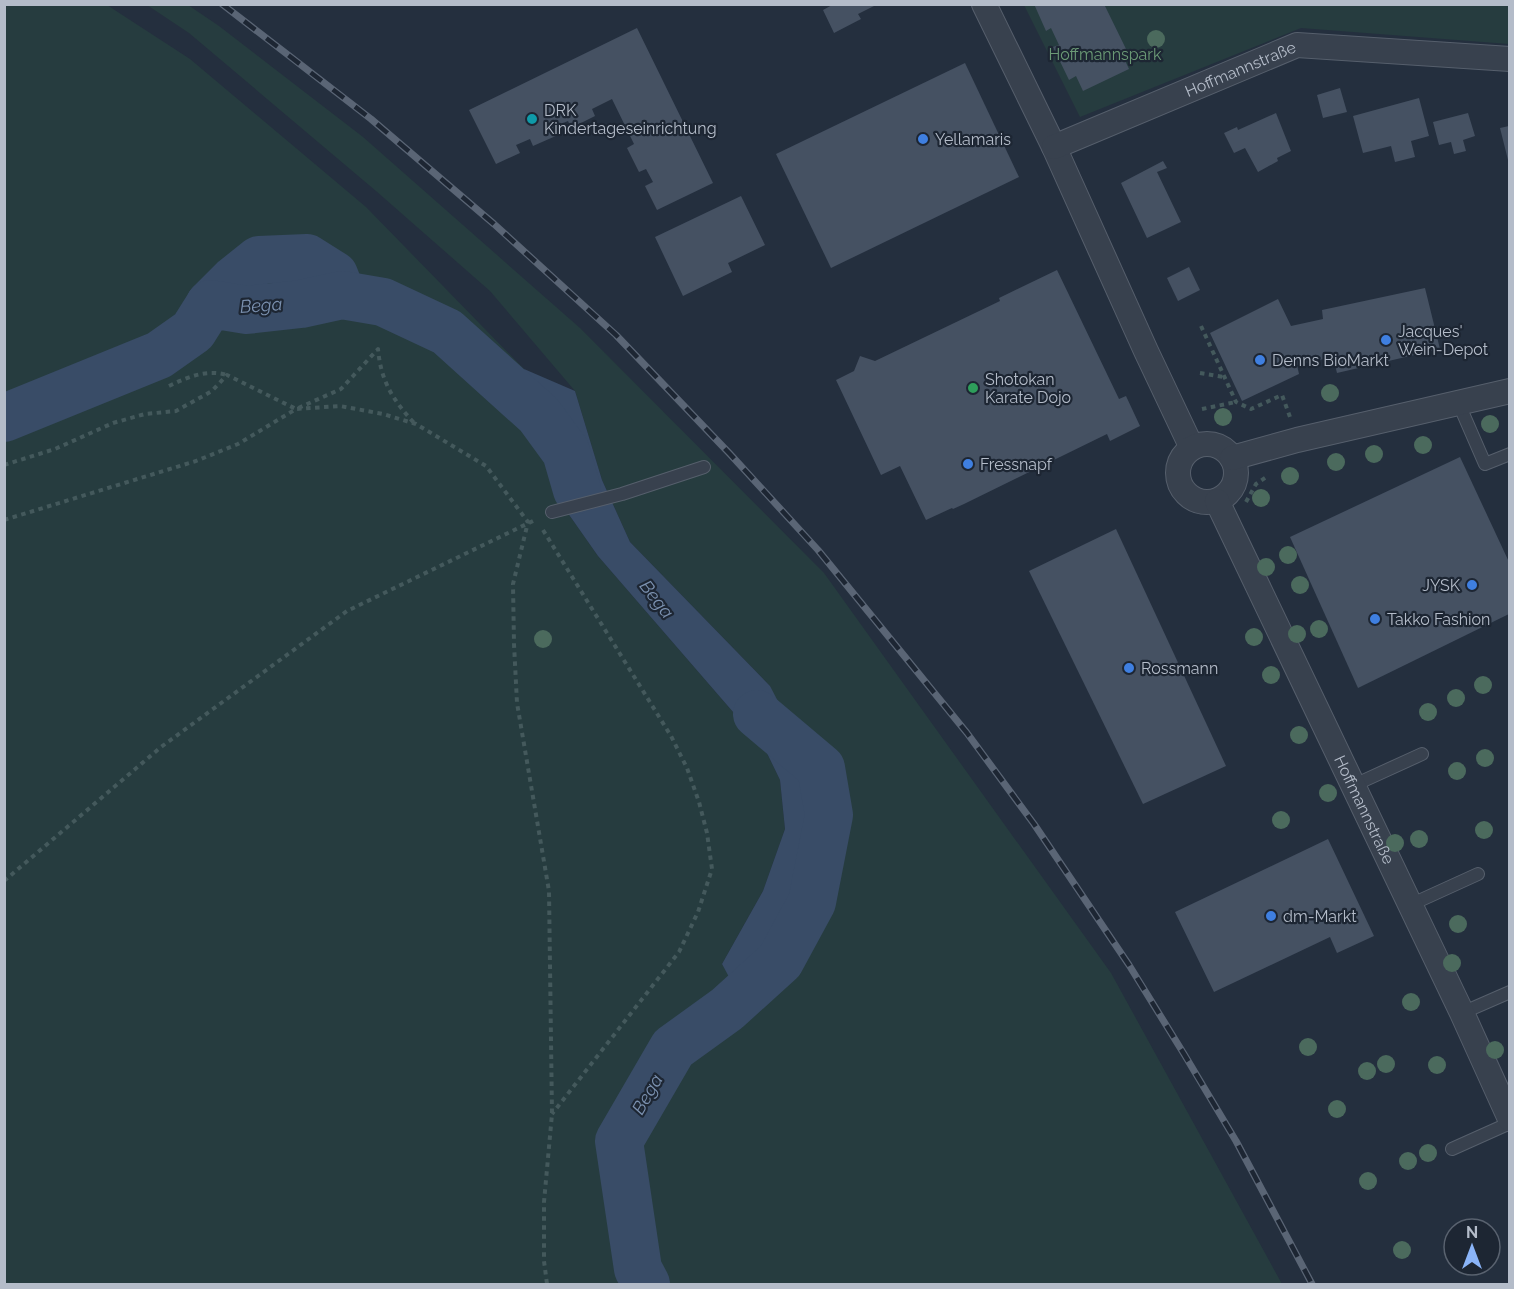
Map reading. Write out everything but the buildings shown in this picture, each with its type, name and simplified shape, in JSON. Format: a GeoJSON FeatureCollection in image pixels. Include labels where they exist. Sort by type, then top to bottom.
{"type":"FeatureCollection","features":[{"type":"Feature","properties":{"kind":"street"},"geometry":{"type":"LineString","coordinates":[[984,4],[1054,147],[1192,448]]}},
{"type":"Feature","properties":{"kind":"street","name":"Hoffmannstraße"},"geometry":{"type":"LineString","coordinates":[[1054,147],[1297,45],[1509,59]]}},
{"type":"Feature","properties":{"kind":"street"},"geometry":{"type":"LineString","coordinates":[[1232,458],[1297,440],[1509,391]]}},
{"type":"Feature","properties":{"kind":"street"},"geometry":{"type":"LineString","coordinates":[[1203,444],[1214,445],[1224,450],[1232,458],[1236,471],[1234,483],[1227,494],[1217,501],[1196,501],[1181,487],[1178,467],[1183,456],[1192,448],[1203,444]]}},
{"type":"Feature","properties":{"kind":"street","name":"Hoffmannstraße"},"geometry":{"type":"LineString","coordinates":[[1217,501],[1462,1013],[1509,1121]]}},
{"type":"Feature","properties":{"kind":"lane"},"geometry":{"type":"LineString","coordinates":[[1458,402],[1485,464],[1509,454]]}},
{"type":"Feature","properties":{"kind":"lane"},"geometry":{"type":"LineString","coordinates":[[552,512],[622,494],[704,467]]}},
{"type":"Feature","properties":{"kind":"lane"},"geometry":{"type":"LineString","coordinates":[[1352,786],[1422,754]]}},
{"type":"Feature","properties":{"kind":"lane"},"geometry":{"type":"LineString","coordinates":[[1410,905],[1478,874]]}},
{"type":"Feature","properties":{"kind":"lane"},"geometry":{"type":"LineString","coordinates":[[1462,1013],[1509,992]]}},
{"type":"Feature","properties":{"kind":"lane"},"geometry":{"type":"LineString","coordinates":[[1452,1149],[1509,1121]]}},
{"type":"Feature","properties":{"kind":"path"},"geometry":{"type":"LineString","coordinates":[[1201,326],[1236,402]]}},
{"type":"Feature","properties":{"kind":"path"},"geometry":{"type":"LineString","coordinates":[[4,520],[196,461],[238,444],[296,409],[341,389],[378,349],[380,370],[395,401],[416,424]]}},
{"type":"Feature","properties":{"kind":"path"},"geometry":{"type":"LineString","coordinates":[[169,386],[192,376],[215,371],[296,409],[340,406],[383,414],[416,424],[486,465],[528,522],[513,584],[514,644],[517,704],[549,891],[552,1114],[544,1202],[544,1261],[548,1284]]}},
{"type":"Feature","properties":{"kind":"path"},"geometry":{"type":"LineString","coordinates":[[1200,373],[1224,377]]}},
{"type":"Feature","properties":{"kind":"path"},"geometry":{"type":"LineString","coordinates":[[4,465],[55,449],[113,423],[145,414],[176,411],[212,391],[227,375]]}},
{"type":"Feature","properties":{"kind":"path"},"geometry":{"type":"LineString","coordinates":[[1176,414],[1236,402],[1251,409],[1282,395],[1297,440]]}},
{"type":"Feature","properties":{"kind":"path"},"geometry":{"type":"LineString","coordinates":[[4,881],[161,747],[347,611],[552,512]]}},
{"type":"Feature","properties":{"kind":"path"},"geometry":{"type":"LineString","coordinates":[[536,519],[671,736],[687,768],[699,802],[707,833],[712,869],[698,912],[679,952],[552,1114]]}},
{"type":"Feature","properties":{"kind":"green space"},"geometry":{"type":"Polygon","coordinates":[[[5,5],[107,5],[190,59],[366,207],[524,369],[546,411],[565,509],[598,556],[765,749],[780,780],[785,829],[763,891],[722,964],[737,989],[771,941],[802,891],[770,686],[630,542],[602,480],[575,391],[490,291],[189,33],[147,5],[188,5],[219,26],[363,137],[580,328],[824,573],[1111,973],[1282,1284],[5,1284],[5,5]]]}},
{"type":"Feature","properties":{"kind":"green space","name":"Hoffmannspark"},"geometry":{"type":"Polygon","coordinates":[[[1024,5],[1509,5],[1509,44],[1301,28],[1080,117],[1024,5]]]}},
{"type":"Feature","properties":{"kind":"water"},"geometry":{"type":"Polygon","coordinates":[[[524,369],[575,391],[602,480],[630,542],[770,686],[808,759],[812,814],[802,891],[771,941],[736,990],[722,964],[763,891],[785,829],[780,780],[765,749],[598,556],[565,509],[546,411],[524,369]]]}},
{"type":"Feature","properties":{"kind":"waterway"},"geometry":{"type":"LineString","coordinates":[[210,304],[234,280],[259,260],[307,258],[334,275],[342,295]]}},
{"type":"Feature","properties":{"kind":"waterway","name":"Bega"},"geometry":{"type":"LineString","coordinates":[[4,418],[159,355],[193,331],[210,304],[247,310],[301,304],[342,295],[383,302],[447,332],[539,415],[566,452],[577,490]]}},
{"type":"Feature","properties":{"kind":"waterway","name":"Bega"},"geometry":{"type":"LineString","coordinates":[[646,1284],[638,1269],[619,1141],[673,1048],[727,1009],[780,961],[812,902],[829,815],[821,768],[757,714]]}},
{"type":"Feature","properties":{"kind":"railway"},"geometry":{"type":"LineString","coordinates":[[222,4],[371,119],[494,224],[616,335],[818,550],[967,733],[1034,824],[1129,965],[1236,1141],[1312,1284]]}},
{"type":"Feature","properties":{"kind":"place","name":"DRK Kindertageseinrichtung"},"geometry":{"type":"Point","coordinates":[532,119]}},
{"type":"Feature","properties":{"kind":"place","name":"Yellamaris"},"geometry":{"type":"Point","coordinates":[923,139]}},
{"type":"Feature","properties":{"kind":"place","name":"Jacques' Wein-Depot"},"geometry":{"type":"Point","coordinates":[1386,340]}},
{"type":"Feature","properties":{"kind":"place","name":"Denns BioMarkt"},"geometry":{"type":"Point","coordinates":[1260,360]}},
{"type":"Feature","properties":{"kind":"place","name":"Shotokan Karate Dojo"},"geometry":{"type":"Point","coordinates":[973,388]}},
{"type":"Feature","properties":{"kind":"place","name":"Fressnapf"},"geometry":{"type":"Point","coordinates":[968,464]}},
{"type":"Feature","properties":{"kind":"place","name":"JYSK"},"geometry":{"type":"Point","coordinates":[1472,585]}},
{"type":"Feature","properties":{"kind":"place","name":"Takko Fashion"},"geometry":{"type":"Point","coordinates":[1375,619]}},
{"type":"Feature","properties":{"kind":"place","name":"Rossmann"},"geometry":{"type":"Point","coordinates":[1129,668]}},
{"type":"Feature","properties":{"kind":"place","name":"dm-Markt"},"geometry":{"type":"Point","coordinates":[1271,916]}}]}
